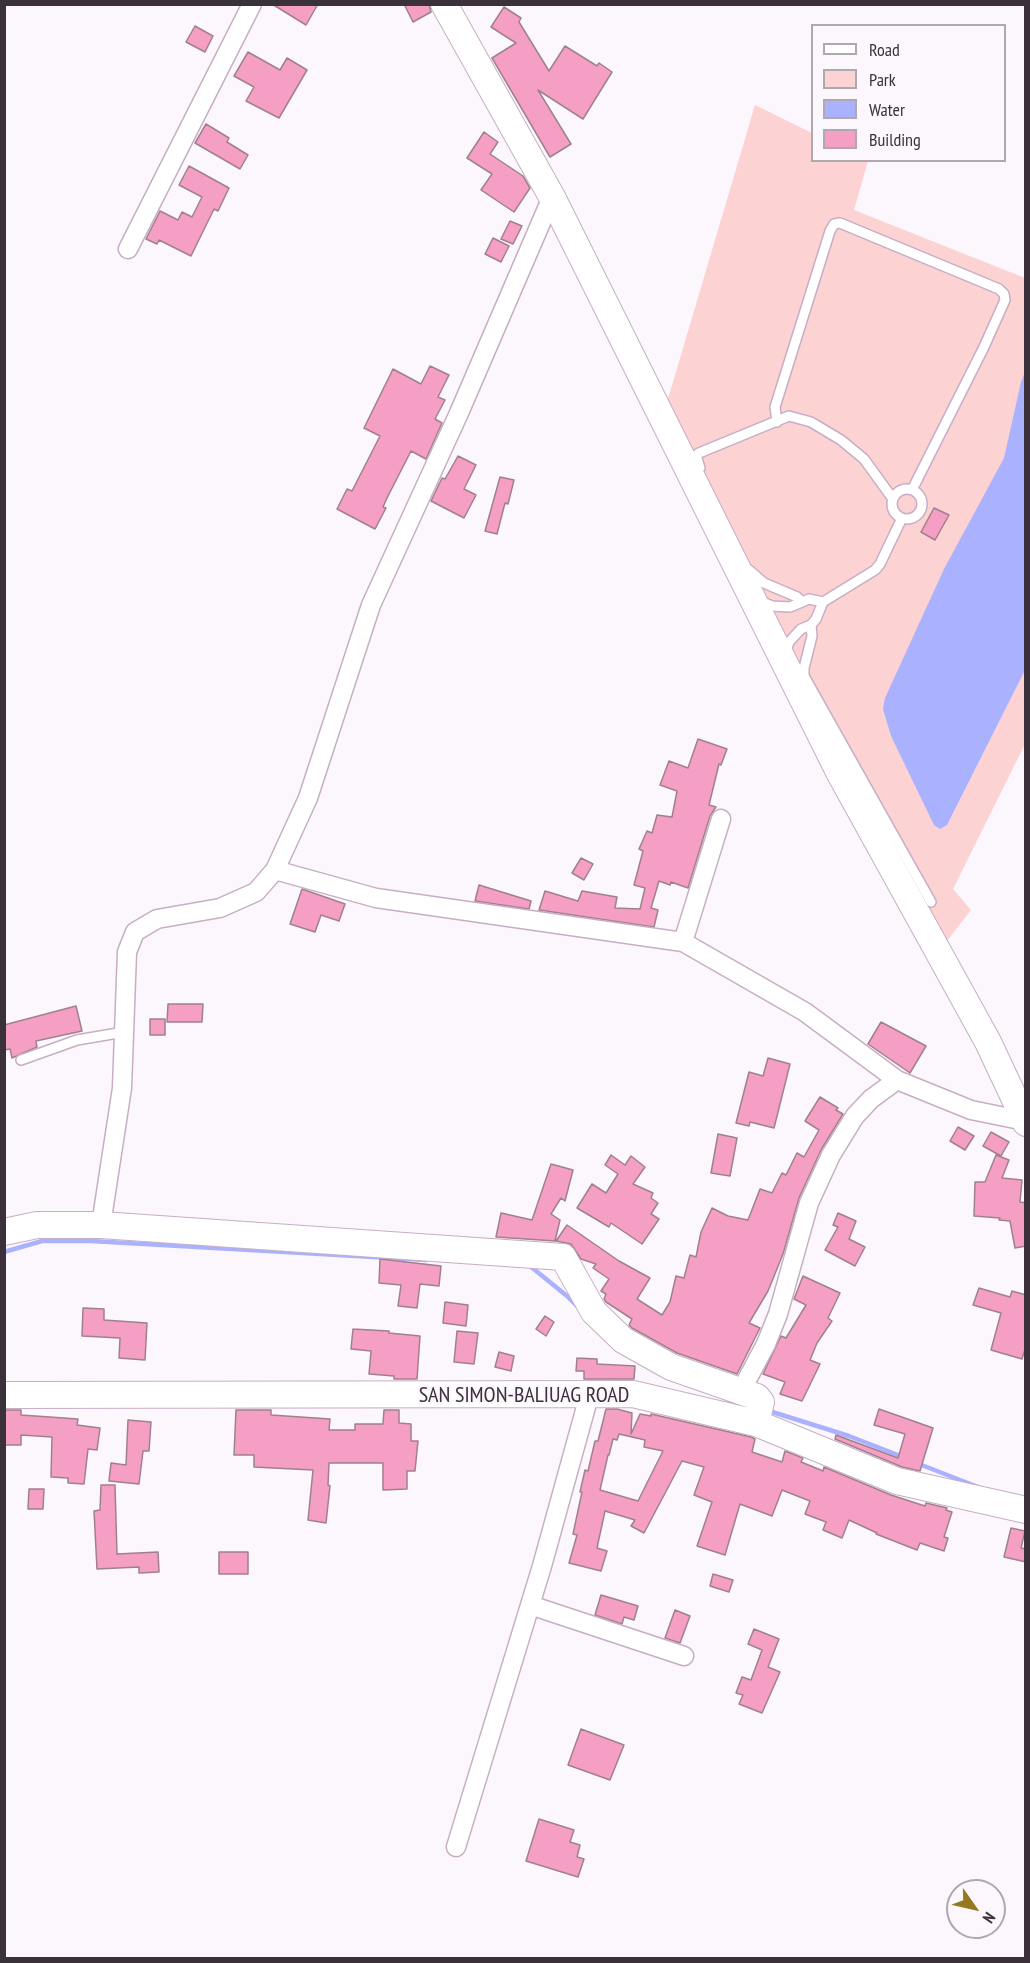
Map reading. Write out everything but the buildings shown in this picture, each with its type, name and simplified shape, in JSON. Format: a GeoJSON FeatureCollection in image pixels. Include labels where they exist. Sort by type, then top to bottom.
{"type":"FeatureCollection","features":[{"type":"Feature","properties":{"kind":"main road"},"geometry":{"type":"LineString","coordinates":[[444,4],[552,197],[839,772],[988,1042],[1025,1122]]}},
{"type":"Feature","properties":{"kind":"main road"},"geometry":{"type":"LineString","coordinates":[[4,1232],[37,1225],[101,1224],[563,1257],[594,1312],[622,1340],[671,1367],[753,1406]]}},
{"type":"Feature","properties":{"kind":"main road","name":"SAN SIMON-BALIUAG ROAD"},"geometry":{"type":"LineString","coordinates":[[4,1395],[589,1396],[633,1394],[753,1406],[897,1481],[1026,1510]]}},
{"type":"Feature","properties":{"kind":"street"},"geometry":{"type":"LineString","coordinates":[[128,249],[252,4]]}},
{"type":"Feature","properties":{"kind":"street"},"geometry":{"type":"LineString","coordinates":[[101,1224],[122,1088],[127,952],[135,932],[157,919],[220,908],[256,892],[275,870],[308,798],[371,605],[459,413],[552,197]]}},
{"type":"Feature","properties":{"kind":"street"},"geometry":{"type":"LineString","coordinates":[[683,942],[721,819]]}},
{"type":"Feature","properties":{"kind":"street"},"geometry":{"type":"LineString","coordinates":[[275,870],[376,898],[683,942],[805,1012],[897,1080],[971,1110],[1025,1122]]}},
{"type":"Feature","properties":{"kind":"street"},"geometry":{"type":"LineString","coordinates":[[753,1406],[762,1352],[778,1314],[809,1203],[831,1155],[855,1116],[871,1099],[897,1080]]}},
{"type":"Feature","properties":{"kind":"street"},"geometry":{"type":"LineString","coordinates":[[456,1847],[530,1605],[589,1396]]}},
{"type":"Feature","properties":{"kind":"street"},"geometry":{"type":"LineString","coordinates":[[530,1605],[684,1656]]}},
{"type":"Feature","properties":{"kind":"lane"},"geometry":{"type":"LineString","coordinates":[[777,422],[775,407],[834,224],[840,223],[999,289],[1004,294],[1005,300],[984,347],[912,490]]}},
{"type":"Feature","properties":{"kind":"lane"},"geometry":{"type":"LineString","coordinates":[[703,475],[696,455],[789,416],[811,422],[841,440],[864,459],[893,499]]}},
{"type":"Feature","properties":{"kind":"lane"},"geometry":{"type":"LineString","coordinates":[[904,489],[912,490],[922,501],[921,509],[910,519],[902,518],[892,507],[893,499],[904,489]]}},
{"type":"Feature","properties":{"kind":"lane"},"geometry":{"type":"LineString","coordinates":[[783,659],[789,642],[801,629],[811,625],[823,602],[875,570],[902,518]]}},
{"type":"Feature","properties":{"kind":"lane"},"geometry":{"type":"LineString","coordinates":[[727,524],[751,574],[801,601]]}},
{"type":"Feature","properties":{"kind":"lane"},"geometry":{"type":"LineString","coordinates":[[750,597],[772,606],[790,607],[809,599],[823,602]]}},
{"type":"Feature","properties":{"kind":"lane"},"geometry":{"type":"LineString","coordinates":[[811,625],[812,636],[804,676],[931,902]]}},
{"type":"Feature","properties":{"kind":"lane"},"geometry":{"type":"LineString","coordinates":[[21,1060],[77,1040],[124,1032]]}},
{"type":"Feature","properties":{"kind":"green space"},"geometry":{"type":"Polygon","coordinates":[[[755,105],[811,133],[811,162],[868,162],[854,210],[1025,278],[1025,744],[953,889],[971,910],[947,941],[798,675],[665,409],[755,105]]]}},
{"type":"Feature","properties":{"kind":"water"},"geometry":{"type":"Polygon","coordinates":[[[1025,372],[1025,670],[947,825],[940,829],[934,825],[891,736],[883,709],[885,698],[944,569],[1004,458],[1025,372]]]}},
{"type":"Feature","properties":{"kind":"waterway"},"geometry":{"type":"LineString","coordinates":[[4,1252],[42,1241],[91,1241],[426,1260]]}},
{"type":"Feature","properties":{"kind":"waterway"},"geometry":{"type":"LineString","coordinates":[[530,1266],[578,1307]]}},
{"type":"Feature","properties":{"kind":"waterway"},"geometry":{"type":"LineString","coordinates":[[766,1410],[849,1436],[903,1457]]}},
{"type":"Feature","properties":{"kind":"waterway"},"geometry":{"type":"LineString","coordinates":[[919,1464],[978,1487]]}}]}
